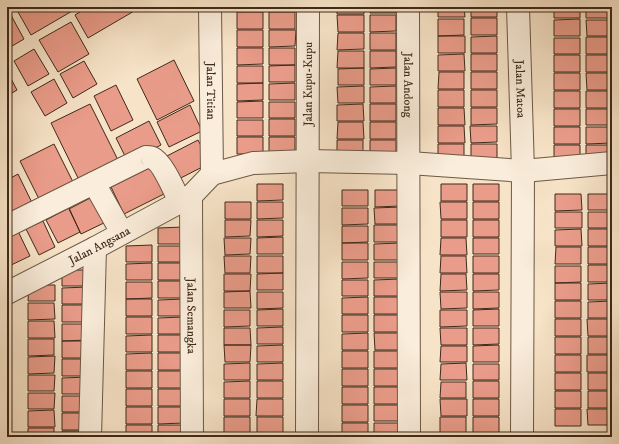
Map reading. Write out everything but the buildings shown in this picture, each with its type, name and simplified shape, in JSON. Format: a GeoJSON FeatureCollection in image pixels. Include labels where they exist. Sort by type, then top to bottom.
{"type":"FeatureCollection","features":[{"type":"Feature","properties":{"kind":"street","name":"Jalan Titian"},"geometry":{"type":"LineString","coordinates":[[210,7],[212,174]]}},
{"type":"Feature","properties":{"kind":"street","name":"Jalan Kupu-Kupu"},"geometry":{"type":"LineString","coordinates":[[307,437],[308,7]]}},
{"type":"Feature","properties":{"kind":"street","name":"Jalan Andong"},"geometry":{"type":"LineString","coordinates":[[408,7],[409,437]]}},
{"type":"Feature","properties":{"kind":"street","name":"Jalan Matoa"},"geometry":{"type":"LineString","coordinates":[[518,7],[523,171],[522,437]]}},
{"type":"Feature","properties":{"kind":"street"},"geometry":{"type":"LineString","coordinates":[[7,226],[146,157],[152,157],[158,162],[168,178],[186,199]]}},
{"type":"Feature","properties":{"kind":"street"},"geometry":{"type":"LineString","coordinates":[[212,174],[252,163],[308,161],[409,163],[523,171],[612,163]]}},
{"type":"Feature","properties":{"kind":"street","name":"Jalan Angsana"},"geometry":{"type":"LineString","coordinates":[[7,293],[186,199],[212,174]]}},
{"type":"Feature","properties":{"kind":"street"},"geometry":{"type":"LineString","coordinates":[[94,183],[122,233]]}},
{"type":"Feature","properties":{"kind":"street","name":"Jalan Semangka"},"geometry":{"type":"LineString","coordinates":[[186,199],[192,437]]}},
{"type":"Feature","properties":{"kind":"street"},"geometry":{"type":"LineString","coordinates":[[90,437],[95,248]]}}]}
